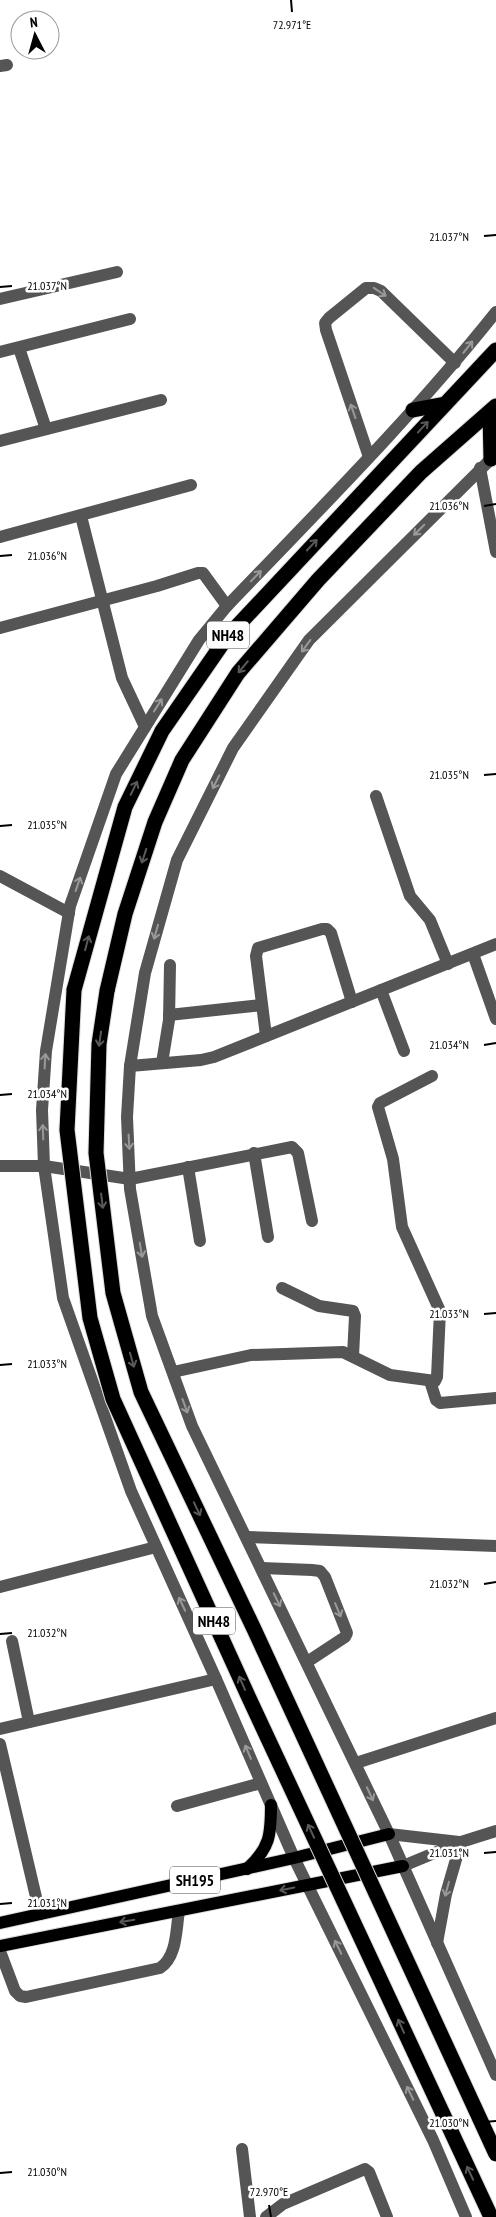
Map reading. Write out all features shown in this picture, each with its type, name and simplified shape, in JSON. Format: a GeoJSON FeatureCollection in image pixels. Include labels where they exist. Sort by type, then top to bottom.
{"type":"FeatureCollection","features":[{"type":"Feature","properties":{"kind":"highway","name":"NH48"},"geometry":{"type":"LineString","coordinates":[[491,2217],[249,1698],[113,1399],[90,1318],[67,1130],[74,990],[124,807],[162,730],[227,637],[496,350]]}},
{"type":"Feature","properties":{"kind":"highway"},"geometry":{"type":"LineString","coordinates":[[413,410],[445,404]]}},
{"type":"Feature","properties":{"kind":"highway","name":"NH48"},"geometry":{"type":"LineString","coordinates":[[493,409],[421,472],[318,580],[238,673],[182,760],[155,822],[125,914],[107,991],[99,1044],[96,1153],[113,1293],[141,1392],[254,1629],[496,2154]]}},
{"type":"Feature","properties":{"kind":"highway"},"geometry":{"type":"LineString","coordinates":[[489,460],[493,409]]}},
{"type":"Feature","properties":{"kind":"main road"},"geometry":{"type":"LineString","coordinates":[[247,1869],[259,1858],[267,1846],[271,1831],[271,1805]]}},
{"type":"Feature","properties":{"kind":"main road","name":"SH195"},"geometry":{"type":"LineString","coordinates":[[0,1923],[247,1869],[389,1834]]}},
{"type":"Feature","properties":{"kind":"main road"},"geometry":{"type":"LineString","coordinates":[[0,1946],[403,1866]]}},
{"type":"Feature","properties":{"kind":"street"},"geometry":{"type":"LineString","coordinates":[[0,299],[117,272]]}},
{"type":"Feature","properties":{"kind":"street"},"geometry":{"type":"LineString","coordinates":[[369,457],[326,330],[325,323],[329,318],[366,288],[374,288],[381,291],[455,363]]}},
{"type":"Feature","properties":{"kind":"street"},"geometry":{"type":"LineString","coordinates":[[466,2217],[433,2140],[294,1858],[216,1678],[131,1491],[63,1298],[44,1160],[42,1110],[46,1051],[69,913],[116,774],[199,640],[227,606],[413,410],[455,363],[496,312]]}},
{"type":"Feature","properties":{"kind":"street"},"geometry":{"type":"LineString","coordinates":[[0,352],[130,319]]}},
{"type":"Feature","properties":{"kind":"street"},"geometry":{"type":"LineString","coordinates":[[19,348],[46,429]]}},
{"type":"Feature","properties":{"kind":"street"},"geometry":{"type":"LineString","coordinates":[[0,441],[161,400]]}},
{"type":"Feature","properties":{"kind":"street"},"geometry":{"type":"LineString","coordinates":[[489,460],[496,552]]}},
{"type":"Feature","properties":{"kind":"street"},"geometry":{"type":"LineString","coordinates":[[489,460],[310,640],[233,748],[177,860],[145,973],[130,1066],[127,1116],[130,1173],[152,1316],[192,1426],[356,1763],[496,2074]]}},
{"type":"Feature","properties":{"kind":"street"},"geometry":{"type":"LineString","coordinates":[[0,537],[191,485]]}},
{"type":"Feature","properties":{"kind":"street"},"geometry":{"type":"LineString","coordinates":[[81,516],[122,678],[144,728]]}},
{"type":"Feature","properties":{"kind":"street"},"geometry":{"type":"LineString","coordinates":[[0,628],[203,573],[227,606]]}},
{"type":"Feature","properties":{"kind":"street"},"geometry":{"type":"LineString","coordinates":[[376,796],[410,896],[430,920],[448,964]]}},
{"type":"Feature","properties":{"kind":"street"},"geometry":{"type":"LineString","coordinates":[[0,876],[69,913]]}},
{"type":"Feature","properties":{"kind":"street"},"geometry":{"type":"LineString","coordinates":[[266,1036],[256,956],[258,948],[322,928],[327,929],[331,933],[352,1002]]}},
{"type":"Feature","properties":{"kind":"street"},"geometry":{"type":"LineString","coordinates":[[130,1066],[214,1057],[496,944]]}},
{"type":"Feature","properties":{"kind":"street"},"geometry":{"type":"LineString","coordinates":[[473,954],[496,1019]]}},
{"type":"Feature","properties":{"kind":"street"},"geometry":{"type":"LineString","coordinates":[[162,1063],[169,1015],[170,965]]}},
{"type":"Feature","properties":{"kind":"street"},"geometry":{"type":"LineString","coordinates":[[381,990],[404,1051]]}},
{"type":"Feature","properties":{"kind":"street"},"geometry":{"type":"LineString","coordinates":[[169,1015],[262,1004]]}},
{"type":"Feature","properties":{"kind":"street"},"geometry":{"type":"LineString","coordinates":[[173,1372],[259,1354],[342,1352],[390,1374],[435,1381],[438,1377],[440,1311],[402,1227],[393,1159],[378,1107],[380,1103],[432,1076]]}},
{"type":"Feature","properties":{"kind":"street"},"geometry":{"type":"LineString","coordinates":[[0,1166],[44,1160],[130,1173],[188,1167],[287,1146],[296,1149],[312,1220]]}},
{"type":"Feature","properties":{"kind":"street"},"geometry":{"type":"LineString","coordinates":[[254,1153],[268,1237]]}},
{"type":"Feature","properties":{"kind":"street"},"geometry":{"type":"LineString","coordinates":[[188,1167],[200,1241]]}},
{"type":"Feature","properties":{"kind":"street"},"geometry":{"type":"LineString","coordinates":[[282,1288],[319,1306],[353,1310],[355,1316],[353,1356]]}},
{"type":"Feature","properties":{"kind":"street"},"geometry":{"type":"LineString","coordinates":[[430,1381],[436,1400],[440,1403],[496,1398]]}},
{"type":"Feature","properties":{"kind":"street"},"geometry":{"type":"LineString","coordinates":[[247,1537],[496,1546]]}},
{"type":"Feature","properties":{"kind":"street"},"geometry":{"type":"LineString","coordinates":[[0,1587],[156,1547]]}},
{"type":"Feature","properties":{"kind":"street"},"geometry":{"type":"LineString","coordinates":[[262,1568],[320,1571],[325,1576],[347,1633],[345,1638],[307,1662]]}},
{"type":"Feature","properties":{"kind":"street"},"geometry":{"type":"LineString","coordinates":[[12,1641],[30,1722]]}},
{"type":"Feature","properties":{"kind":"street"},"geometry":{"type":"LineString","coordinates":[[0,1728],[216,1678]]}},
{"type":"Feature","properties":{"kind":"street"},"geometry":{"type":"LineString","coordinates":[[356,1763],[496,1718]]}},
{"type":"Feature","properties":{"kind":"street"},"geometry":{"type":"LineString","coordinates":[[0,1744],[40,1914]]}},
{"type":"Feature","properties":{"kind":"street"},"geometry":{"type":"LineString","coordinates":[[177,1806],[261,1783]]}},
{"type":"Feature","properties":{"kind":"street"},"geometry":{"type":"LineString","coordinates":[[403,1866],[461,1842],[496,1831]]}},
{"type":"Feature","properties":{"kind":"street"},"geometry":{"type":"LineString","coordinates":[[389,1834],[461,1842]]}},
{"type":"Feature","properties":{"kind":"street"},"geometry":{"type":"LineString","coordinates":[[438,1943],[446,1894],[461,1842]]}},
{"type":"Feature","properties":{"kind":"street"},"geometry":{"type":"LineString","coordinates":[[0,1951],[15,1991],[20,1996],[26,1997],[160,1968],[168,1963],[172,1956],[179,1911]]}},
{"type":"Feature","properties":{"kind":"street"},"geometry":{"type":"LineString","coordinates":[[242,2150],[250,2217]]}},
{"type":"Feature","properties":{"kind":"street"},"geometry":{"type":"LineString","coordinates":[[266,2217],[283,2204],[365,2169],[369,2172],[387,2217]]}}]}
